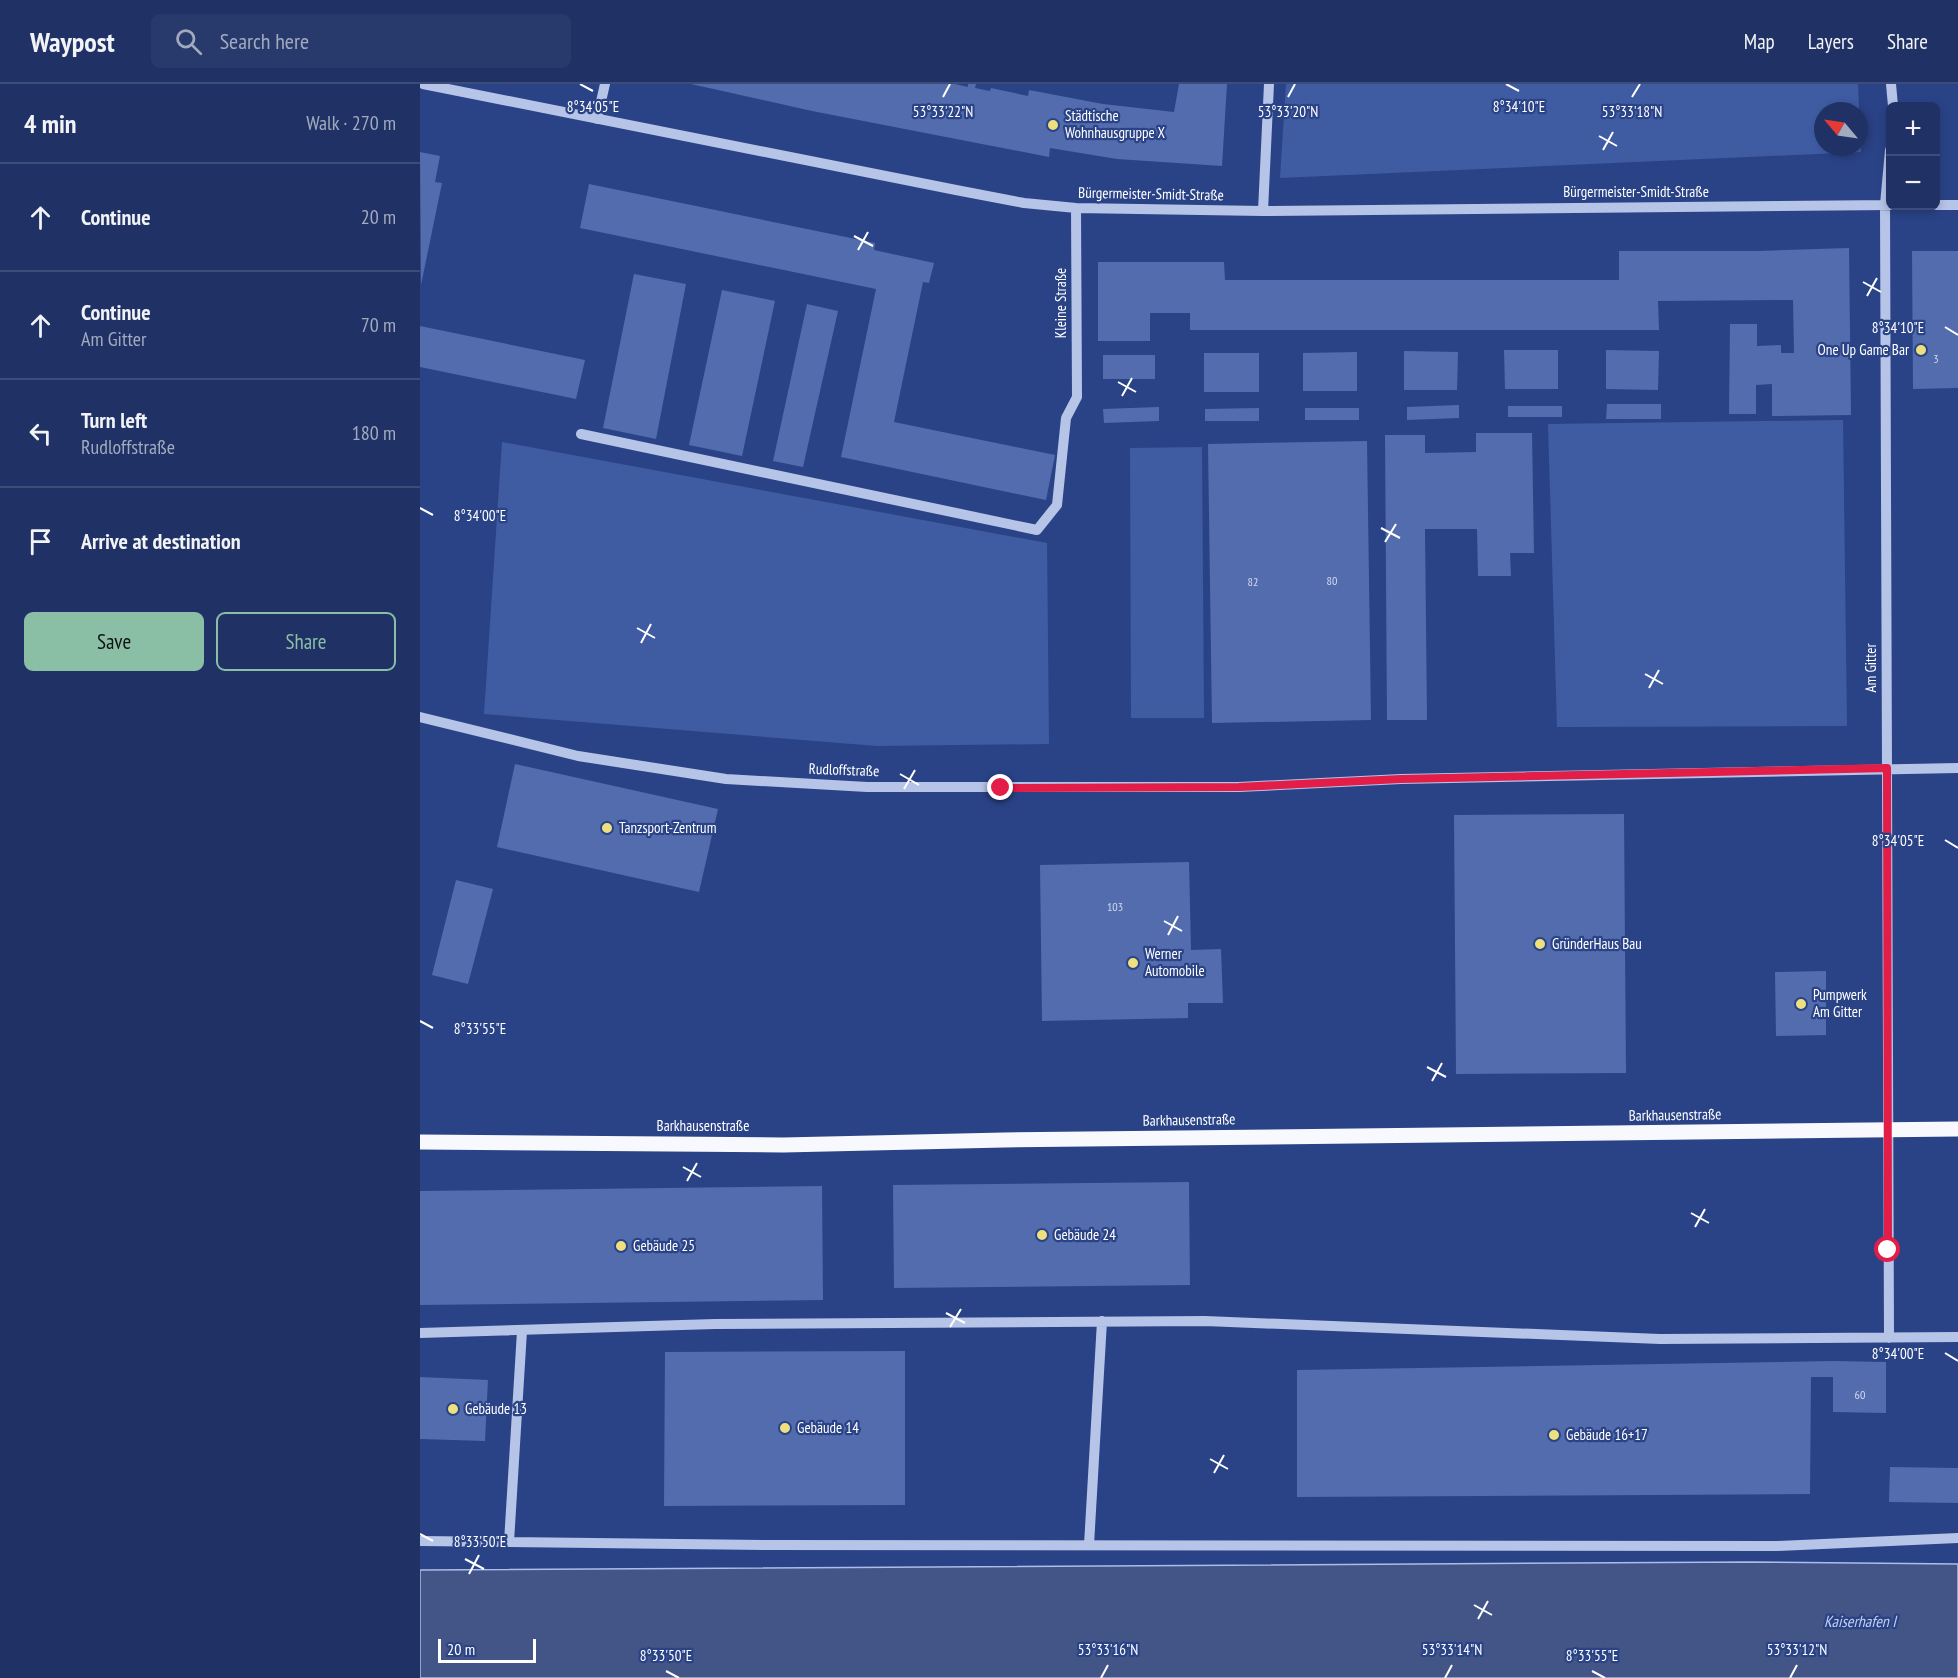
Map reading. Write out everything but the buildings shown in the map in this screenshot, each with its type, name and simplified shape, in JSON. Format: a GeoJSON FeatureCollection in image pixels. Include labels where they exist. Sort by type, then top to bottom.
{"type":"FeatureCollection","features":[{"type":"Feature","properties":{"kind":"main road","name":"Barkhausenstraße"},"geometry":{"type":"LineString","coordinates":[[420,1142],[783,1145],[1004,1140],[1958,1129]]}},
{"type":"Feature","properties":{"kind":"street","name":"Bürgermeister-Smidt-Straße"},"geometry":{"type":"LineString","coordinates":[[423,84],[1001,198],[1076,208],[1263,211],[1886,205]]}},
{"type":"Feature","properties":{"kind":"street"},"geometry":{"type":"LineString","coordinates":[[597,119],[604,84]]}},
{"type":"Feature","properties":{"kind":"street"},"geometry":{"type":"LineString","coordinates":[[1263,211],[1269,84]]}},
{"type":"Feature","properties":{"kind":"street"},"geometry":{"type":"LineString","coordinates":[[1891,84],[1893,102]]}},
{"type":"Feature","properties":{"kind":"street"},"geometry":{"type":"LineString","coordinates":[[1940,205],[1958,205]]}},
{"type":"Feature","properties":{"kind":"street","name":"Kleine Straße"},"geometry":{"type":"LineString","coordinates":[[581,434],[1037,530],[1057,505],[1066,418],[1077,397],[1076,208]]}},
{"type":"Feature","properties":{"kind":"street","name":"Am Gitter"},"geometry":{"type":"LineString","coordinates":[[1888,210],[1887,1131],[1889,1338]]}},
{"type":"Feature","properties":{"kind":"street","name":"Rudloffstraße"},"geometry":{"type":"LineString","coordinates":[[420,717],[578,756],[726,779],[867,787],[1239,787],[1401,779],[1958,768]]}},
{"type":"Feature","properties":{"kind":"street"},"geometry":{"type":"LineString","coordinates":[[420,1333],[715,1324],[1205,1320],[1660,1339],[1958,1337]]}},
{"type":"Feature","properties":{"kind":"street"},"geometry":{"type":"LineString","coordinates":[[1089,1545],[1102,1321]]}},
{"type":"Feature","properties":{"kind":"street"},"geometry":{"type":"LineString","coordinates":[[509,1542],[522,1331]]}},
{"type":"Feature","properties":{"kind":"street"},"geometry":{"type":"LineString","coordinates":[[420,1541],[1777,1546],[1958,1538]]}},
{"type":"Feature","properties":{"kind":"shaded area"},"geometry":{"type":"Polygon","coordinates":[[[1286,84],[1858,84],[1859,102],[1814,102],[1814,154],[1280,178],[1286,84]]]}},
{"type":"Feature","properties":{"kind":"shaded area"},"geometry":{"type":"Polygon","coordinates":[[[1843,420],[1847,726],[1557,727],[1548,424],[1843,420]]]}},
{"type":"Feature","properties":{"kind":"shaded area"},"geometry":{"type":"Polygon","coordinates":[[[502,442],[1047,543],[1049,744],[877,746],[484,714],[502,442]]]}},
{"type":"Feature","properties":{"kind":"shaded area"},"geometry":{"type":"Polygon","coordinates":[[[1202,447],[1204,718],[1131,718],[1130,448],[1202,447]]]}},
{"type":"Feature","properties":{"kind":"water","name":"Kaiserhafen I"},"geometry":{"type":"Polygon","coordinates":[[[1751,1562],[1958,1564],[1958,1678],[420,1678],[420,1570],[1751,1562]]]}},
{"type":"Feature","properties":{"kind":"place","name":"Städtische Wohnhausgruppe X"},"geometry":{"type":"Point","coordinates":[1053,125]}},
{"type":"Feature","properties":{"kind":"place","name":"One Up Game Bar"},"geometry":{"type":"Point","coordinates":[1921,350]}},
{"type":"Feature","properties":{"kind":"place","name":"Tanzsport-Zentrum"},"geometry":{"type":"Point","coordinates":[607,828]}},
{"type":"Feature","properties":{"kind":"place","name":"GründerHaus Bau"},"geometry":{"type":"Point","coordinates":[1540,944]}},
{"type":"Feature","properties":{"kind":"place","name":"Werner Automobile"},"geometry":{"type":"Point","coordinates":[1133,963]}},
{"type":"Feature","properties":{"kind":"place","name":"Pumpwerk Am Gitter"},"geometry":{"type":"Point","coordinates":[1801,1004]}},
{"type":"Feature","properties":{"kind":"place","name":"Gebäude 24"},"geometry":{"type":"Point","coordinates":[1042,1235]}},
{"type":"Feature","properties":{"kind":"place","name":"Gebäude 25"},"geometry":{"type":"Point","coordinates":[621,1246]}},
{"type":"Feature","properties":{"kind":"place","name":"Gebäude 13"},"geometry":{"type":"Point","coordinates":[453,1409]}},
{"type":"Feature","properties":{"kind":"place","name":"Gebäude 14"},"geometry":{"type":"Point","coordinates":[785,1428]}},
{"type":"Feature","properties":{"kind":"place","name":"Gebäude 16+17"},"geometry":{"type":"Point","coordinates":[1554,1435]}},
{"type":"Feature","properties":{"kind":"route"},"geometry":{"type":"LineString","coordinates":[[1001,788],[1239,787],[1401,779],[1887,768],[1888,1250]]}}]}
